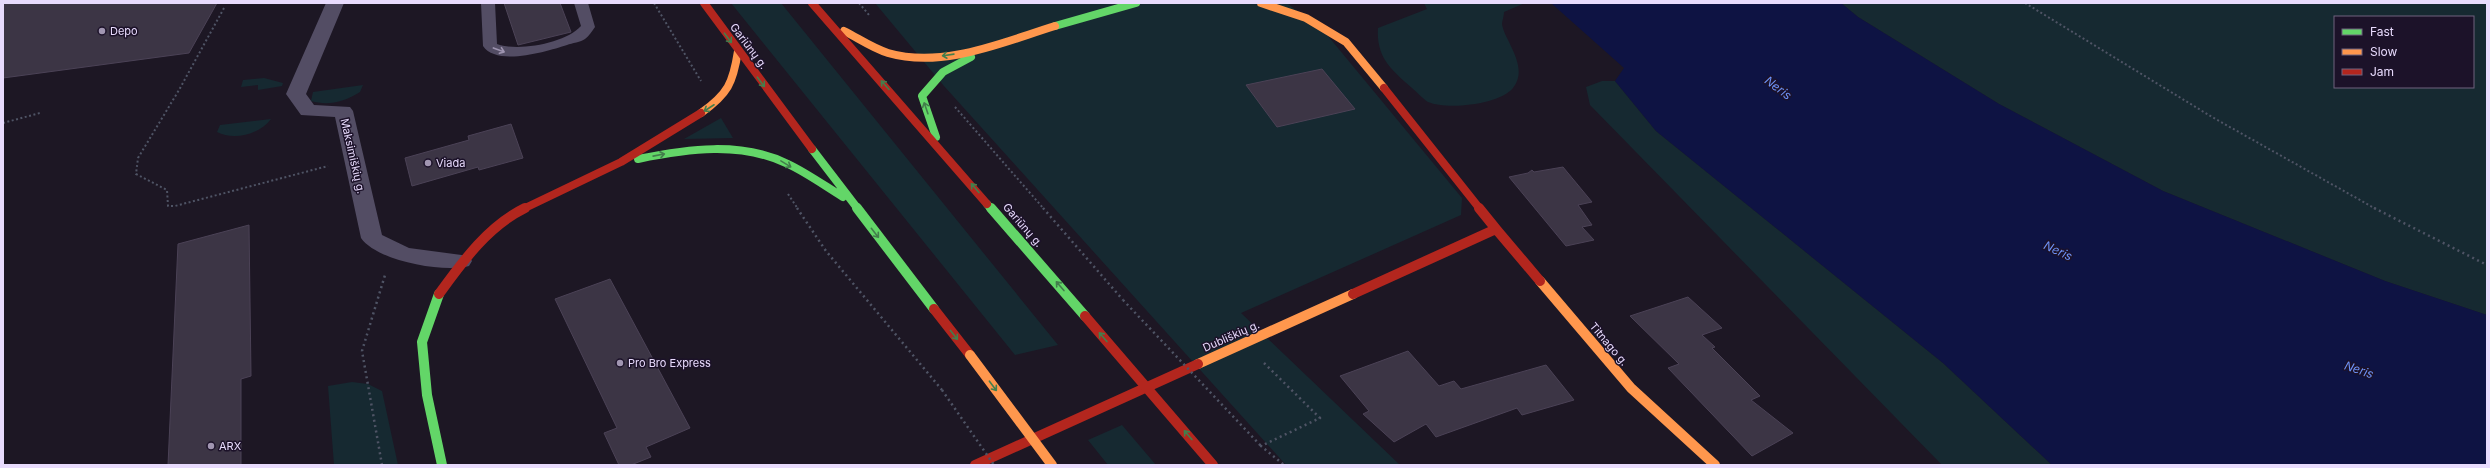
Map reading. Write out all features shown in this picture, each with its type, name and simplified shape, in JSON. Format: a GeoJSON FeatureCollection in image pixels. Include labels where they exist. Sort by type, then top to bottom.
{"type":"FeatureCollection","features":[{"type":"Feature","properties":{"kind":"main road","name":"Gariūnų g."},"geometry":{"type":"LineString","coordinates":[[704,3],[851,202],[970,355],[1052,465]]}},
{"type":"Feature","properties":{"kind":"main road","name":"Gariūnų g."},"geometry":{"type":"LineString","coordinates":[[812,3],[938,146],[1213,465]]}},
{"type":"Feature","properties":{"kind":"main road"},"geometry":{"type":"LineString","coordinates":[[829,22],[874,47],[902,56],[948,56],[1027,35],[1136,3]]}},
{"type":"Feature","properties":{"kind":"main road","name":"Titnago g."},"geometry":{"type":"LineString","coordinates":[[1261,3],[1306,18],[1346,42],[1419,129],[1496,229],[1631,388],[1715,465]]}},
{"type":"Feature","properties":{"kind":"main road"},"geometry":{"type":"LineString","coordinates":[[938,146],[922,96],[931,80],[953,65],[1027,35]]}},
{"type":"Feature","properties":{"kind":"main road"},"geometry":{"type":"LineString","coordinates":[[442,465],[427,395],[422,342],[437,296],[462,261],[493,230],[515,214],[621,162],[716,103],[732,85],[738,51]]}},
{"type":"Feature","properties":{"kind":"main road"},"geometry":{"type":"LineString","coordinates":[[621,162],[706,148],[752,152],[780,160],[851,202]]}},
{"type":"Feature","properties":{"kind":"main road","name":"Dubliškių g."},"geometry":{"type":"LineString","coordinates":[[975,465],[1496,229]]}},
{"type":"Feature","properties":{"kind":"street","name":"Maksimiškių g."},"geometry":{"type":"LineString","coordinates":[[335,3],[296,94],[308,111],[343,111],[372,238],[383,246],[398,253],[429,259],[462,261]]}},
{"type":"Feature","properties":{"kind":"lane"},"geometry":{"type":"LineString","coordinates":[[488,3],[490,46],[500,52],[514,53],[579,37],[588,27],[581,3]]}},
{"type":"Feature","properties":{"kind":"path"},"geometry":{"type":"LineString","coordinates":[[654,3],[716,103]]}},
{"type":"Feature","properties":{"kind":"path"},"geometry":{"type":"LineString","coordinates":[[859,3],[873,20]]}},
{"type":"Feature","properties":{"kind":"path"},"geometry":{"type":"LineString","coordinates":[[2025,3],[2212,117],[2388,216],[2487,265]]}},
{"type":"Feature","properties":{"kind":"path"},"geometry":{"type":"LineString","coordinates":[[224,8],[180,90],[138,158],[136,174],[167,190],[168,206],[175,206],[354,159]]}},
{"type":"Feature","properties":{"kind":"path"},"geometry":{"type":"LineString","coordinates":[[931,80],[1123,300],[1261,446],[1284,465]]}},
{"type":"Feature","properties":{"kind":"path"},"geometry":{"type":"LineString","coordinates":[[3,123],[40,112]]}},
{"type":"Feature","properties":{"kind":"path"},"geometry":{"type":"LineString","coordinates":[[787,192],[826,251],[942,390],[994,465]]}},
{"type":"Feature","properties":{"kind":"path"},"geometry":{"type":"LineString","coordinates":[[382,465],[362,351],[384,277],[398,253]]}},
{"type":"Feature","properties":{"kind":"path"},"geometry":{"type":"LineString","coordinates":[[1261,446],[1320,418],[1306,404]]}},
{"type":"Feature","properties":{"kind":"shaded area"},"geometry":{"type":"Polygon","coordinates":[[[731,3],[781,3],[1058,345],[1015,355],[731,3]]]}},
{"type":"Feature","properties":{"kind":"shaded area"},"geometry":{"type":"Polygon","coordinates":[[[875,3],[1287,3],[1328,36],[1462,198],[1461,215],[1241,313],[1400,465],[1286,465],[944,86],[875,3]]]}},
{"type":"Feature","properties":{"kind":"shaded area"},"geometry":{"type":"Polygon","coordinates":[[[1424,3],[1525,3],[1504,12],[1502,23],[1518,63],[1519,71],[1513,88],[1506,94],[1485,102],[1460,106],[1447,106],[1426,101],[1391,69],[1382,55],[1378,38],[1378,28],[1427,9],[1424,3]]]}},
{"type":"Feature","properties":{"kind":"shaded area"},"geometry":{"type":"Polygon","coordinates":[[[1841,3],[2487,3],[2487,315],[2385,281],[2163,191],[1999,104],[1858,17],[1841,3]]]}},
{"type":"Feature","properties":{"kind":"shaded area"},"geometry":{"type":"Polygon","coordinates":[[[264,78],[283,83],[282,86],[258,90],[258,85],[241,87],[243,80],[264,78]]]}},
{"type":"Feature","properties":{"kind":"shaded area"},"geometry":{"type":"Polygon","coordinates":[[[1602,81],[1615,81],[1656,131],[1943,363],[2052,465],[1942,465],[1590,105],[1586,87],[1602,81]]]}},
{"type":"Feature","properties":{"kind":"shaded area"},"geometry":{"type":"Polygon","coordinates":[[[363,85],[360,92],[342,101],[324,103],[311,101],[313,92],[363,85]]]}},
{"type":"Feature","properties":{"kind":"shaded area"},"geometry":{"type":"Polygon","coordinates":[[[721,118],[733,138],[684,139],[721,118]]]}},
{"type":"Feature","properties":{"kind":"shaded area"},"geometry":{"type":"Polygon","coordinates":[[[271,119],[260,129],[239,136],[224,135],[217,132],[220,125],[271,119]]]}},
{"type":"Feature","properties":{"kind":"shaded area"},"geometry":{"type":"Polygon","coordinates":[[[352,382],[368,384],[382,391],[398,465],[334,465],[328,386],[352,382]]]}},
{"type":"Feature","properties":{"kind":"shaded area"},"geometry":{"type":"Polygon","coordinates":[[[1122,425],[1156,465],[1108,465],[1088,440],[1122,425]]]}},
{"type":"Feature","properties":{"kind":"water","name":"Neris"},"geometry":{"type":"Polygon","coordinates":[[[1551,3],[1841,3],[1858,17],[1999,104],[2163,191],[2385,281],[2487,315],[2487,465],[2052,465],[1943,363],[1656,131],[1615,81],[1624,68],[1551,3]]]}},
{"type":"Feature","properties":{"kind":"building","name":"Depo"},"geometry":{"type":"Polygon","coordinates":[[[3,3],[217,3],[189,53],[3,78],[3,3]]]}},
{"type":"Feature","properties":{"kind":"building"},"geometry":{"type":"Polygon","coordinates":[[[504,3],[560,3],[571,32],[518,45],[504,3]]]}},
{"type":"Feature","properties":{"kind":"building"},"geometry":{"type":"Polygon","coordinates":[[[1322,69],[1355,109],[1277,127],[1246,85],[1322,69]]]}},
{"type":"Feature","properties":{"kind":"building"},"geometry":{"type":"Polygon","coordinates":[[[511,124],[523,158],[479,170],[478,167],[412,186],[405,158],[469,140],[468,136],[511,124]]]}},
{"type":"Feature","properties":{"kind":"building"},"geometry":{"type":"Polygon","coordinates":[[[1563,167],[1592,202],[1578,205],[1592,225],[1582,227],[1594,240],[1566,246],[1509,177],[1528,173],[1532,170],[1534,172],[1563,167]]]}},
{"type":"Feature","properties":{"kind":"building"},"geometry":{"type":"Polygon","coordinates":[[[249,225],[251,376],[241,379],[241,465],[168,465],[178,244],[249,225]]]}},
{"type":"Feature","properties":{"kind":"building","name":"Pro Bro Express"},"geometry":{"type":"Polygon","coordinates":[[[610,279],[690,428],[646,447],[651,457],[631,465],[619,465],[604,433],[617,428],[555,299],[610,279]]]}},
{"type":"Feature","properties":{"kind":"building"},"geometry":{"type":"Polygon","coordinates":[[[1688,297],[1722,328],[1702,335],[1715,347],[1712,348],[1760,396],[1751,400],[1793,433],[1752,456],[1668,368],[1679,364],[1630,316],[1688,297]]]}},
{"type":"Feature","properties":{"kind":"building"},"geometry":{"type":"Polygon","coordinates":[[[1408,351],[1439,386],[1454,381],[1461,389],[1546,365],[1574,400],[1522,415],[1517,408],[1436,437],[1426,424],[1394,442],[1363,414],[1369,411],[1340,376],[1408,351]]]}},
{"type":"Feature","properties":{"kind":"traffic: fast"},"geometry":{"type":"LineString","coordinates":[[1055,26],[1136,3]]}},
{"type":"Feature","properties":{"kind":"traffic: fast"},"geometry":{"type":"LineString","coordinates":[[936,137],[922,96],[943,72],[971,57]]}},
{"type":"Feature","properties":{"kind":"traffic: fast"},"geometry":{"type":"LineString","coordinates":[[638,159],[674,152],[709,149],[727,149],[763,154],[780,160],[804,172],[843,197]]}},
{"type":"Feature","properties":{"kind":"traffic: fast"},"geometry":{"type":"LineString","coordinates":[[812,149],[934,309]]}},
{"type":"Feature","properties":{"kind":"traffic: fast"},"geometry":{"type":"LineString","coordinates":[[987,204],[1085,316]]}},
{"type":"Feature","properties":{"kind":"traffic: fast"},"geometry":{"type":"LineString","coordinates":[[439,294],[422,342],[427,395],[442,465]]}},
{"type":"Feature","properties":{"kind":"traffic: slow"},"geometry":{"type":"LineString","coordinates":[[1261,3],[1306,18],[1346,42],[1384,88]]}},
{"type":"Feature","properties":{"kind":"traffic: slow"},"geometry":{"type":"LineString","coordinates":[[844,31],[871,46],[888,53],[907,57],[928,58],[972,51],[1055,26]]}},
{"type":"Feature","properties":{"kind":"traffic: slow"},"geometry":{"type":"LineString","coordinates":[[701,113],[719,100],[729,88],[734,73],[738,51]]}},
{"type":"Feature","properties":{"kind":"traffic: slow"},"geometry":{"type":"LineString","coordinates":[[1540,281],[1631,388],[1715,465]]}},
{"type":"Feature","properties":{"kind":"traffic: slow"},"geometry":{"type":"LineString","coordinates":[[1198,364],[1353,294]]}},
{"type":"Feature","properties":{"kind":"traffic: slow"},"geometry":{"type":"LineString","coordinates":[[970,355],[1052,465]]}},
{"type":"Feature","properties":{"kind":"traffic: jam"},"geometry":{"type":"LineString","coordinates":[[704,3],[812,149]]}},
{"type":"Feature","properties":{"kind":"traffic: jam"},"geometry":{"type":"LineString","coordinates":[[812,3],[987,204]]}},
{"type":"Feature","properties":{"kind":"traffic: jam"},"geometry":{"type":"LineString","coordinates":[[1384,88],[1496,229]]}},
{"type":"Feature","properties":{"kind":"traffic: jam"},"geometry":{"type":"LineString","coordinates":[[439,294],[474,247],[515,213],[621,162],[701,113]]}},
{"type":"Feature","properties":{"kind":"traffic: jam"},"geometry":{"type":"LineString","coordinates":[[1353,294],[1496,229],[1540,281]]}},
{"type":"Feature","properties":{"kind":"traffic: jam"},"geometry":{"type":"LineString","coordinates":[[934,309],[970,355]]}},
{"type":"Feature","properties":{"kind":"traffic: jam"},"geometry":{"type":"LineString","coordinates":[[1085,316],[1213,465]]}},
{"type":"Feature","properties":{"kind":"traffic: jam"},"geometry":{"type":"LineString","coordinates":[[975,465],[1198,364]]}},
{"type":"Feature","properties":{"kind":"place","name":"Depo"},"geometry":{"type":"Point","coordinates":[102,31]}},
{"type":"Feature","properties":{"kind":"place","name":"Viada"},"geometry":{"type":"Point","coordinates":[428,163]}},
{"type":"Feature","properties":{"kind":"place","name":"Pro Bro Express"},"geometry":{"type":"Point","coordinates":[620,363]}},
{"type":"Feature","properties":{"kind":"place","name":"ARX"},"geometry":{"type":"Point","coordinates":[211,446]}}]}
